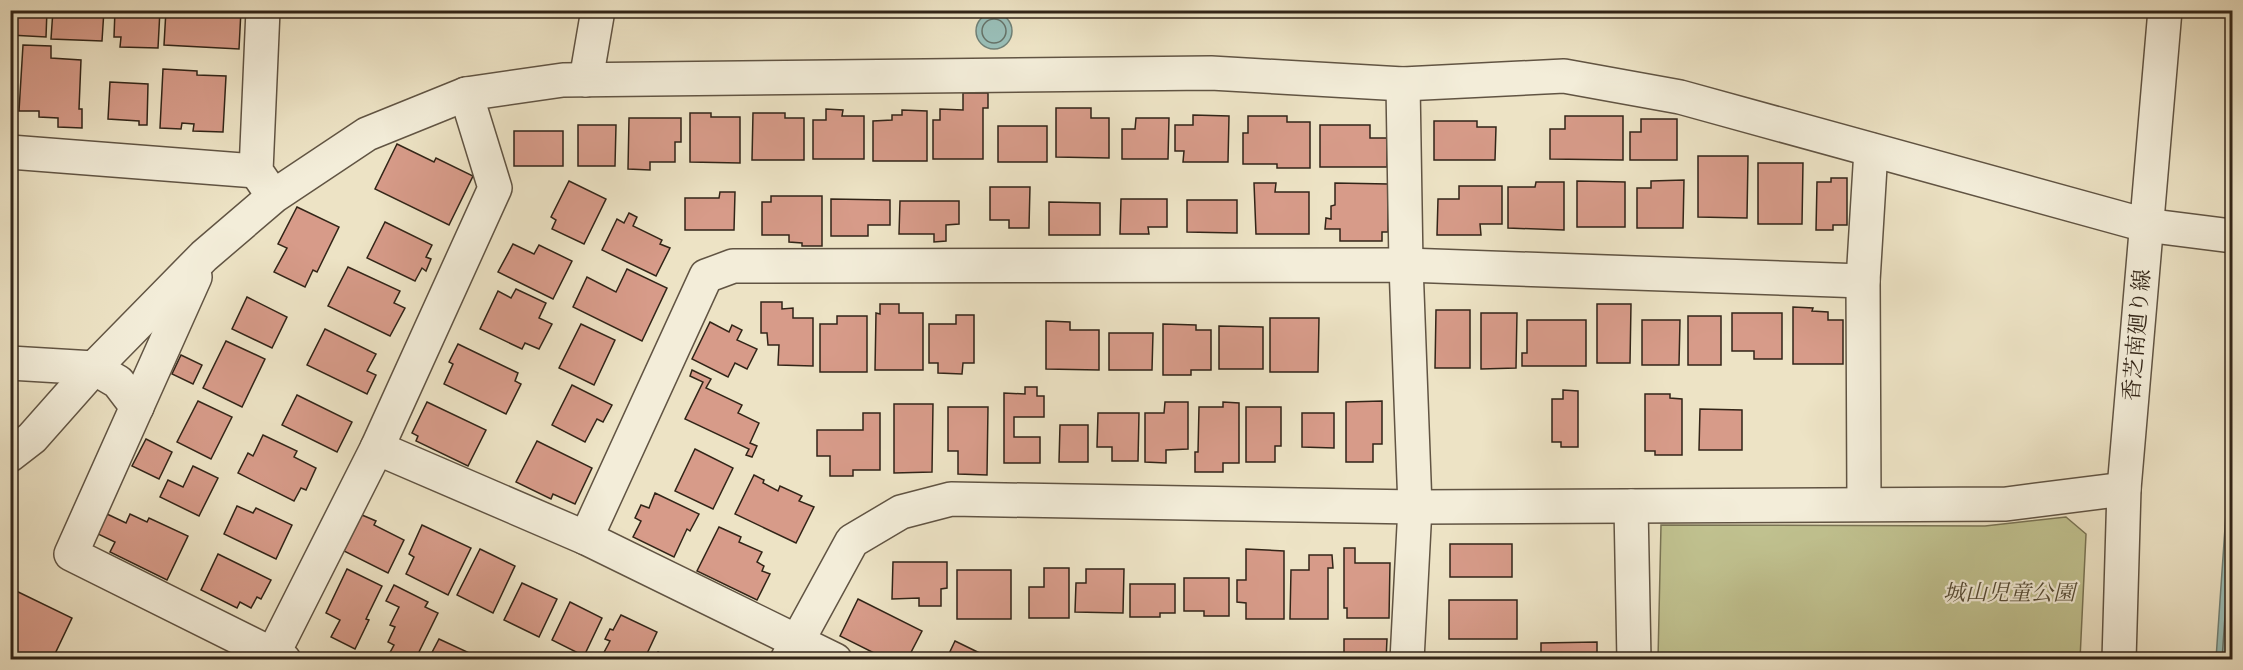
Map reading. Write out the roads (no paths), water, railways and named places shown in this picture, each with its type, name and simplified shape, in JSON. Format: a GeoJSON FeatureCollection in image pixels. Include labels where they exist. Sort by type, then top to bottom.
{"type":"FeatureCollection","features":[{"type":"Feature","properties":{"kind":"street"},"geometry":{"type":"LineString","coordinates":[[263,10],[265,184]]}},
{"type":"Feature","properties":{"kind":"street"},"geometry":{"type":"LineString","coordinates":[[586,80],[598,10]]}},
{"type":"Feature","properties":{"kind":"street","name":"香芝南廻り線"},"geometry":{"type":"LineString","coordinates":[[2119,660],[2124,489],[2165,10]]}},
{"type":"Feature","properties":{"kind":"street"},"geometry":{"type":"LineString","coordinates":[[10,455],[32,438],[94,368],[204,256],[265,184],[367,134],[466,94],[563,80],[1211,73],[1402,84],[1564,76],[1680,97],[2145,225],[2232,236]]}},
{"type":"Feature","properties":{"kind":"street"},"geometry":{"type":"LineString","coordinates":[[1402,84],[1415,507],[1407,660]]}},
{"type":"Feature","properties":{"kind":"street"},"geometry":{"type":"LineString","coordinates":[[204,256],[71,554],[278,657],[377,448],[495,188],[466,94]]}},
{"type":"Feature","properties":{"kind":"street"},"geometry":{"type":"LineString","coordinates":[[1864,504],[1863,281],[1871,150]]}},
{"type":"Feature","properties":{"kind":"street"},"geometry":{"type":"LineString","coordinates":[[10,152],[265,184]]}},
{"type":"Feature","properties":{"kind":"street"},"geometry":{"type":"LineString","coordinates":[[586,538],[706,276],[733,266],[1406,266],[1863,281]]}},
{"type":"Feature","properties":{"kind":"street"},"geometry":{"type":"LineString","coordinates":[[10,363],[94,368],[118,382],[136,407]]}},
{"type":"Feature","properties":{"kind":"street"},"geometry":{"type":"LineString","coordinates":[[377,448],[586,538],[792,650],[835,660]]}},
{"type":"Feature","properties":{"kind":"street"},"geometry":{"type":"LineString","coordinates":[[792,650],[852,542],[901,512],[951,499],[1415,507],[2006,504],[2124,489]]}},
{"type":"Feature","properties":{"kind":"street"},"geometry":{"type":"LineString","coordinates":[[1632,506],[1634,660]]}},
{"type":"Feature","properties":{"kind":"water"},"geometry":{"type":"Polygon","coordinates":[[[994,13],[1007,18],[1012,31],[1007,44],[994,49],[981,44],[976,31],[981,18],[994,13]]]}},
{"type":"Feature","properties":{"kind":"water"},"geometry":{"type":"Polygon","coordinates":[[[2232,426],[2232,659],[2216,659],[2232,426]]]}},
{"type":"Feature","properties":{"kind":"park label","name":"城山児童公園"},"geometry":{"type":"Point","coordinates":[2009,592]}}]}
